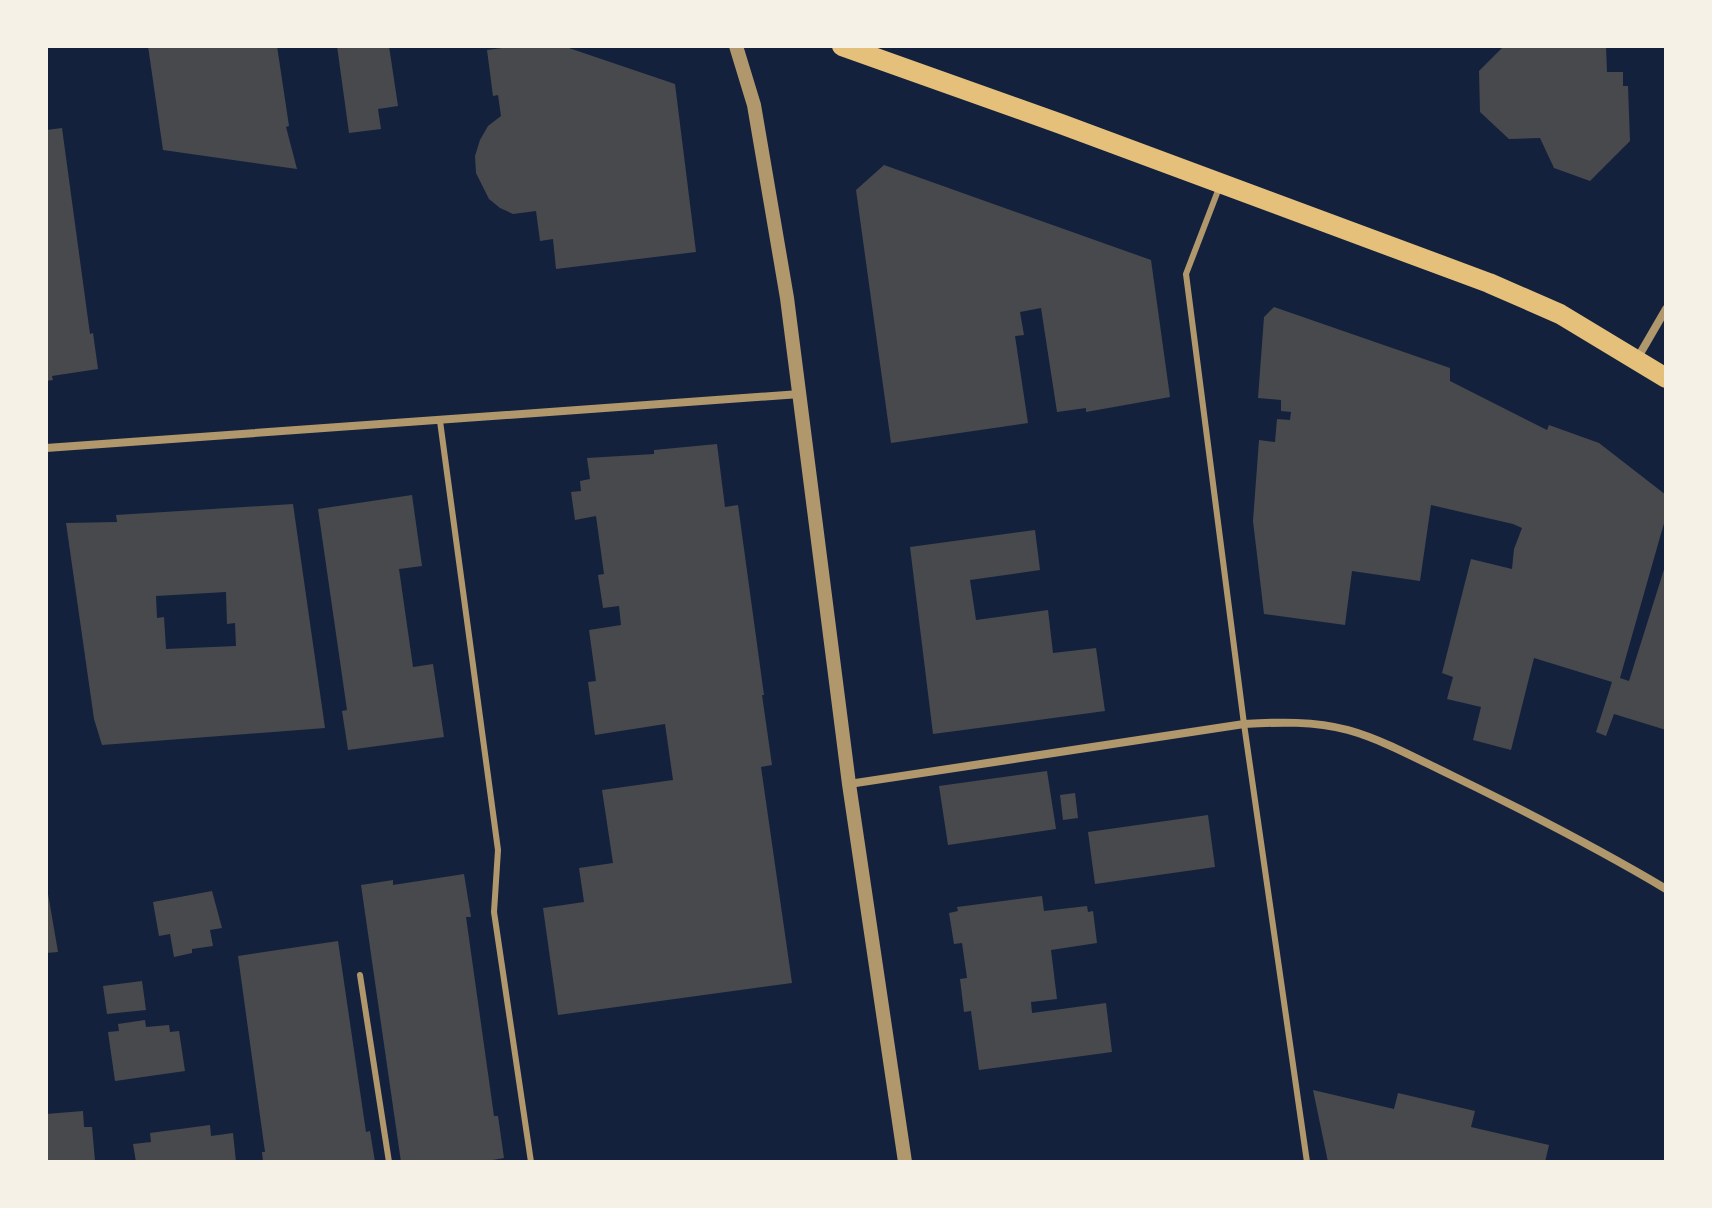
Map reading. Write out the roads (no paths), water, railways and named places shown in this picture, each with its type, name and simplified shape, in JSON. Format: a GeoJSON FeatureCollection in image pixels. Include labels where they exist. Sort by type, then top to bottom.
{"type":"FeatureCollection","features":[{"type":"Feature","properties":{"kind":"main road"},"geometry":{"type":"LineString","coordinates":[[842,46],[1489,283],[1560,314],[1666,378]]}},
{"type":"Feature","properties":{"kind":"street"},"geometry":{"type":"LineString","coordinates":[[736,46],[754,105],[800,394],[849,784],[905,1162]]}},
{"type":"Feature","properties":{"kind":"street"},"geometry":{"type":"LineString","coordinates":[[1637,359],[1666,309]]}},
{"type":"Feature","properties":{"kind":"street"},"geometry":{"type":"LineString","coordinates":[[46,448],[800,394]]}},
{"type":"Feature","properties":{"kind":"street"},"geometry":{"type":"LineString","coordinates":[[849,784],[1244,724],[1289,722],[1349,730],[1412,757],[1529,813],[1666,889]]}},
{"type":"Feature","properties":{"kind":"lane"},"geometry":{"type":"LineString","coordinates":[[1220,184],[1186,274],[1244,724],[1307,1162]]}},
{"type":"Feature","properties":{"kind":"lane"},"geometry":{"type":"LineString","coordinates":[[440,421],[498,850],[494,912],[531,1162]]}},
{"type":"Feature","properties":{"kind":"lane"},"geometry":{"type":"LineString","coordinates":[[360,975],[389,1162]]}}]}
